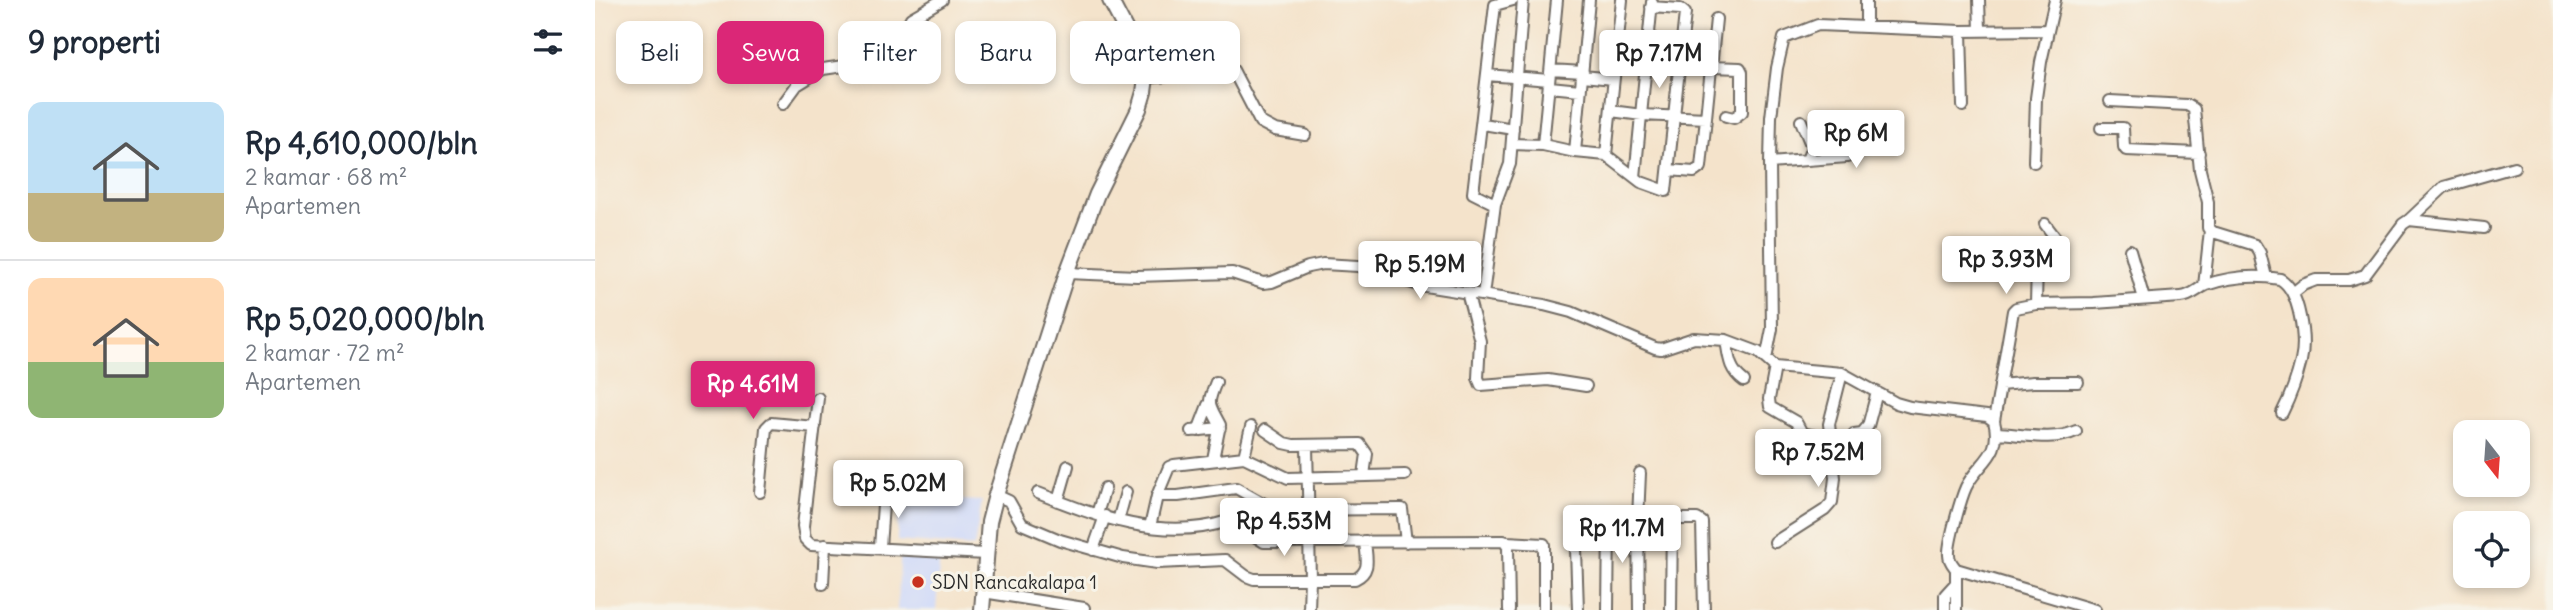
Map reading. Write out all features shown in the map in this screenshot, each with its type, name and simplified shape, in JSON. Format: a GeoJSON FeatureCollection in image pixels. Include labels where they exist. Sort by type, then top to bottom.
{"type":"FeatureCollection","features":[{"type":"Feature","properties":{"kind":"main road"},"geometry":{"type":"LineString","coordinates":[[1110,0],[1121,21]]}},
{"type":"Feature","properties":{"kind":"main road"},"geometry":{"type":"LineString","coordinates":[[982,610],[989,522],[996,495],[1067,272],[1097,194],[1139,109],[1145,84]]}},
{"type":"Feature","properties":{"kind":"street"},"geometry":{"type":"LineString","coordinates":[[783,104],[797,85],[823,69],[871,62],[887,56],[896,48],[911,18],[942,0]]}},
{"type":"Feature","properties":{"kind":"street"},"geometry":{"type":"LineString","coordinates":[[1495,206],[1473,193],[1495,5],[1513,0]]}},
{"type":"Feature","properties":{"kind":"street"},"geometry":{"type":"LineString","coordinates":[[1485,290],[1495,206],[1508,172],[1512,144],[1523,0]]}},
{"type":"Feature","properties":{"kind":"street"},"geometry":{"type":"LineString","coordinates":[[1543,145],[1557,0]]}},
{"type":"Feature","properties":{"kind":"street"},"geometry":{"type":"LineString","coordinates":[[1575,152],[1589,0]]}},
{"type":"Feature","properties":{"kind":"street"},"geometry":{"type":"LineString","coordinates":[[1606,155],[1622,0]]}},
{"type":"Feature","properties":{"kind":"street"},"geometry":{"type":"LineString","coordinates":[[1866,0],[1866,27]]}},
{"type":"Feature","properties":{"kind":"street"},"geometry":{"type":"LineString","coordinates":[[1979,0],[1980,30]]}},
{"type":"Feature","properties":{"kind":"street"},"geometry":{"type":"LineString","coordinates":[[2034,162],[2036,98],[2047,30],[2055,0]]}},
{"type":"Feature","properties":{"kind":"street"},"geometry":{"type":"LineString","coordinates":[[1512,144],[1543,145],[1606,155],[1635,177],[1665,191],[1668,188],[1684,11],[1680,9],[1652,4],[1635,177]]}},
{"type":"Feature","properties":{"kind":"street"},"geometry":{"type":"LineString","coordinates":[[1669,170],[1694,172],[1701,167],[1716,19]]}},
{"type":"Feature","properties":{"kind":"street"},"geometry":{"type":"LineString","coordinates":[[1830,439],[1802,433],[1796,422],[1770,407],[1769,399],[1772,329],[1771,117],[1784,38],[1818,25],[1961,31],[2047,30]]}},
{"type":"Feature","properties":{"kind":"street"},"geometry":{"type":"LineString","coordinates":[[1961,31],[1963,106]]}},
{"type":"Feature","properties":{"kind":"street"},"geometry":{"type":"LineString","coordinates":[[1617,42],[1712,54]]}},
{"type":"Feature","properties":{"kind":"street"},"geometry":{"type":"LineString","coordinates":[[1711,67],[1740,68],[1742,72],[1742,112],[1734,118],[1725,116]]}},
{"type":"Feature","properties":{"kind":"street"},"geometry":{"type":"LineString","coordinates":[[1487,75],[1550,79],[1583,74],[1613,79]]}},
{"type":"Feature","properties":{"kind":"street"},"geometry":{"type":"LineString","coordinates":[[1550,79],[1580,90]]}},
{"type":"Feature","properties":{"kind":"street"},"geometry":{"type":"LineString","coordinates":[[1240,83],[1260,122],[1275,130],[1305,135]]}},
{"type":"Feature","properties":{"kind":"street"},"geometry":{"type":"LineString","coordinates":[[2110,102],[2192,107],[2196,111],[2207,202],[2207,226],[2210,230],[2204,286]]}},
{"type":"Feature","properties":{"kind":"street"},"geometry":{"type":"LineString","coordinates":[[1611,111],[1706,118]]}},
{"type":"Feature","properties":{"kind":"street"},"geometry":{"type":"LineString","coordinates":[[1851,170],[1836,129],[1858,118]]}},
{"type":"Feature","properties":{"kind":"street"},"geometry":{"type":"LineString","coordinates":[[1801,121],[1812,147],[1807,160]]}},
{"type":"Feature","properties":{"kind":"street"},"geometry":{"type":"LineString","coordinates":[[1483,124],[1513,129]]}},
{"type":"Feature","properties":{"kind":"street"},"geometry":{"type":"LineString","coordinates":[[2101,128],[2123,128],[2126,150],[2199,153]]}},
{"type":"Feature","properties":{"kind":"street"},"geometry":{"type":"LineString","coordinates":[[1770,163],[1847,157]]}},
{"type":"Feature","properties":{"kind":"street"},"geometry":{"type":"LineString","coordinates":[[2293,293],[2302,285],[2316,280],[2349,280],[2365,275],[2394,234],[2444,187],[2514,167]]}},
{"type":"Feature","properties":{"kind":"street"},"geometry":{"type":"LineString","coordinates":[[2409,220],[2484,228]]}},
{"type":"Feature","properties":{"kind":"street"},"geometry":{"type":"LineString","coordinates":[[2036,304],[2037,263],[2041,259],[2054,257],[2058,251],[2055,237],[2045,224]]}},
{"type":"Feature","properties":{"kind":"street"},"geometry":{"type":"LineString","coordinates":[[2210,230],[2255,245],[2260,253],[2266,277]]}},
{"type":"Feature","properties":{"kind":"street"},"geometry":{"type":"LineString","coordinates":[[2130,250],[2144,299]]}},
{"type":"Feature","properties":{"kind":"street"},"geometry":{"type":"LineString","coordinates":[[1067,272],[1137,276],[1226,273],[1263,283],[1308,267],[1345,264],[1358,266],[1419,285],[1467,292],[1485,290],[1571,312],[1655,348],[1661,349],[1694,338],[1726,341],[1758,352],[1771,363],[1842,373],[1896,403],[1986,416],[1994,421]]}},
{"type":"Feature","properties":{"kind":"street"},"geometry":{"type":"LineString","coordinates":[[2095,610],[1956,569],[1951,562],[1949,554],[1967,484],[1991,457],[1997,433],[1994,421],[2014,312],[2020,306],[2036,304],[2189,296],[2204,286],[2246,277],[2266,277],[2285,282],[2293,293],[2299,315],[2302,349],[2301,360],[2282,413]]}},
{"type":"Feature","properties":{"kind":"street"},"geometry":{"type":"LineString","coordinates":[[1467,292],[1479,341],[1478,378],[1481,384],[1548,380],[1586,386]]}},
{"type":"Feature","properties":{"kind":"street"},"geometry":{"type":"LineString","coordinates":[[1726,341],[1733,372],[1744,381]]}},
{"type":"Feature","properties":{"kind":"street"},"geometry":{"type":"LineString","coordinates":[[1775,542],[1825,510],[1832,502],[1835,478],[1829,425],[1842,373]]}},
{"type":"Feature","properties":{"kind":"street"},"geometry":{"type":"LineString","coordinates":[[1216,382],[1195,431],[1220,428]]}},
{"type":"Feature","properties":{"kind":"street"},"geometry":{"type":"LineString","coordinates":[[2000,385],[2078,382]]}},
{"type":"Feature","properties":{"kind":"street"},"geometry":{"type":"LineString","coordinates":[[1854,434],[1862,433],[1868,426],[1877,393]]}},
{"type":"Feature","properties":{"kind":"street"},"geometry":{"type":"LineString","coordinates":[[818,398],[803,533],[811,545],[986,554]]}},
{"type":"Feature","properties":{"kind":"street"},"geometry":{"type":"LineString","coordinates":[[1208,405],[1219,421],[1220,428],[1213,460]]}},
{"type":"Feature","properties":{"kind":"street"},"geometry":{"type":"LineString","coordinates":[[760,492],[767,428],[771,424],[779,423],[815,427]]}},
{"type":"Feature","properties":{"kind":"street"},"geometry":{"type":"LineString","coordinates":[[1244,457],[1251,427]]}},
{"type":"Feature","properties":{"kind":"street"},"geometry":{"type":"LineString","coordinates":[[1265,429],[1284,443],[1307,446],[1360,444],[1367,454],[1364,475]]}},
{"type":"Feature","properties":{"kind":"street"},"geometry":{"type":"LineString","coordinates":[[1997,433],[2056,437],[2076,431]]}},
{"type":"Feature","properties":{"kind":"street"},"geometry":{"type":"LineString","coordinates":[[1307,446],[1309,610]]}},
{"type":"Feature","properties":{"kind":"street"},"geometry":{"type":"LineString","coordinates":[[1150,527],[1157,496],[1169,467],[1244,457],[1283,477],[1405,475]]}},
{"type":"Feature","properties":{"kind":"street"},"geometry":{"type":"LineString","coordinates":[[1058,501],[1068,466]]}},
{"type":"Feature","properties":{"kind":"street"},"geometry":{"type":"LineString","coordinates":[[1639,610],[1640,473]]}},
{"type":"Feature","properties":{"kind":"street"},"geometry":{"type":"LineString","coordinates":[[1093,550],[1105,488]]}},
{"type":"Feature","properties":{"kind":"street"},"geometry":{"type":"LineString","coordinates":[[1157,496],[1178,496],[1235,488],[1241,489],[1269,508],[1402,509],[1406,542]]}},
{"type":"Feature","properties":{"kind":"street"},"geometry":{"type":"LineString","coordinates":[[880,547],[884,491]]}},
{"type":"Feature","properties":{"kind":"street"},"geometry":{"type":"LineString","coordinates":[[1118,521],[1126,492]]}},
{"type":"Feature","properties":{"kind":"street"},"geometry":{"type":"LineString","coordinates":[[1038,493],[1118,521],[1150,527],[1184,530],[1228,521],[1265,542],[1544,544],[1544,610]]}},
{"type":"Feature","properties":{"kind":"street"},"geometry":{"type":"LineString","coordinates":[[996,495],[1009,501],[1026,527],[1060,540],[1123,558],[1157,563],[1225,560],[1254,579],[1355,579],[1363,575],[1367,568],[1365,541]]}},
{"type":"Feature","properties":{"kind":"street"},"geometry":{"type":"LineString","coordinates":[[1608,610],[1609,524],[1617,519],[1697,519],[1703,522],[1704,610]]}},
{"type":"Feature","properties":{"kind":"street"},"geometry":{"type":"LineString","coordinates":[[1671,610],[1672,519]]}},
{"type":"Feature","properties":{"kind":"street"},"geometry":{"type":"LineString","coordinates":[[1507,542],[1509,610]]}},
{"type":"Feature","properties":{"kind":"street"},"geometry":{"type":"LineString","coordinates":[[823,584],[825,545]]}},
{"type":"Feature","properties":{"kind":"street"},"geometry":{"type":"LineString","coordinates":[[1576,549],[1578,610]]}},
{"type":"Feature","properties":{"kind":"street"},"geometry":{"type":"LineString","coordinates":[[1956,569],[1957,610]]}},
{"type":"Feature","properties":{"kind":"street"},"geometry":{"type":"LineString","coordinates":[[1945,610],[1945,595],[1955,583]]}},
{"type":"Feature","properties":{"kind":"street"},"geometry":{"type":"LineString","coordinates":[[983,592],[1084,608]]}},
{"type":"Feature","properties":{"kind":"shaded area"},"geometry":{"type":"Polygon","coordinates":[[[899,497],[982,501],[974,547],[897,541],[899,497]]]}},
{"type":"Feature","properties":{"kind":"shaded area","name":"SDN Rancakalapa 1"},"geometry":{"type":"Polygon","coordinates":[[[901,550],[940,554],[936,610],[897,610],[901,550]]]}},
{"type":"Feature","properties":{"kind":"place","name":"SDN Rancakalapa 1"},"geometry":{"type":"Point","coordinates":[918,582]}}]}
